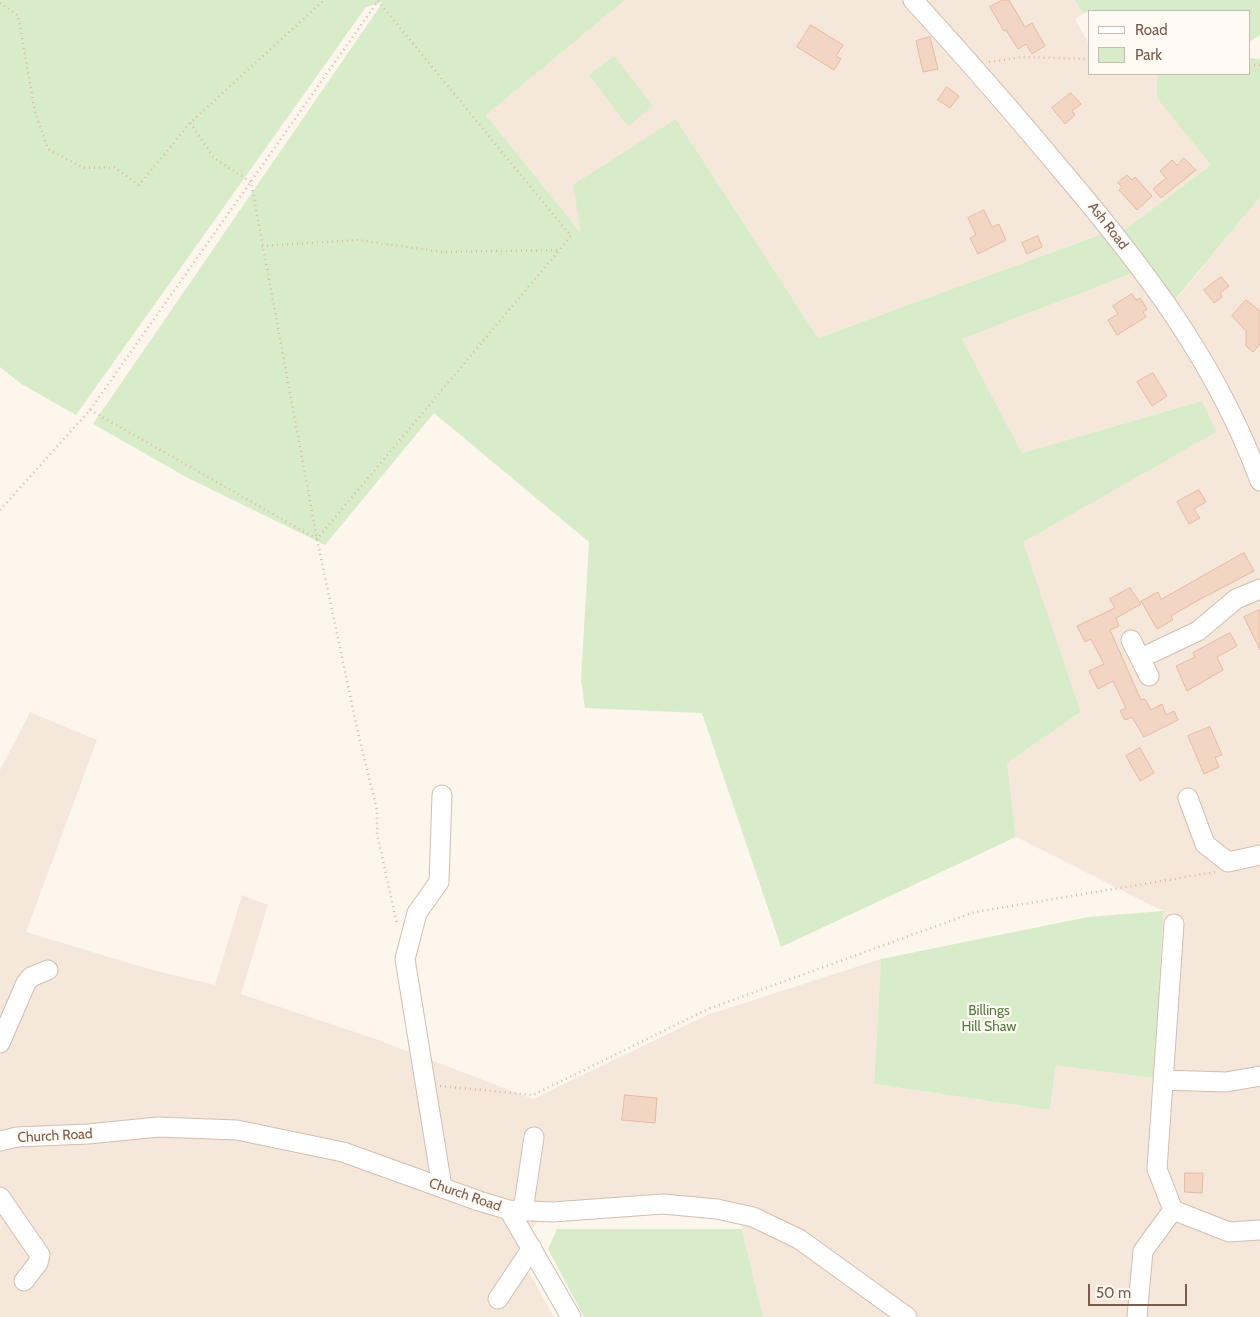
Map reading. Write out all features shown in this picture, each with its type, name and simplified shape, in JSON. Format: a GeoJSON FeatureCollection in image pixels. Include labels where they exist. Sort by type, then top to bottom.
{"type":"FeatureCollection","features":[{"type":"Feature","properties":{"kind":"street","name":"Ash Road"},"geometry":{"type":"LineString","coordinates":[[913,0],[972,65],[1110,227],[1188,333],[1244,436],[1260,481]]}},
{"type":"Feature","properties":{"kind":"street"},"geometry":{"type":"LineString","coordinates":[[1141,658],[1198,631],[1236,599],[1260,589]]}},
{"type":"Feature","properties":{"kind":"street"},"geometry":{"type":"LineString","coordinates":[[1131,640],[1149,676]]}},
{"type":"Feature","properties":{"kind":"street"},"geometry":{"type":"LineString","coordinates":[[442,795],[439,882],[417,913],[405,959],[442,1187]]}},
{"type":"Feature","properties":{"kind":"street"},"geometry":{"type":"LineString","coordinates":[[1188,798],[1205,844],[1228,862],[1260,855]]}},
{"type":"Feature","properties":{"kind":"street"},"geometry":{"type":"LineString","coordinates":[[1174,924],[1157,1169],[1173,1210],[1229,1232],[1260,1230]]}},
{"type":"Feature","properties":{"kind":"street"},"geometry":{"type":"LineString","coordinates":[[0,1043],[26,983],[31,977],[48,970]]}},
{"type":"Feature","properties":{"kind":"street"},"geometry":{"type":"LineString","coordinates":[[1164,1080],[1226,1082],[1260,1076]]}},
{"type":"Feature","properties":{"kind":"street","name":"Church Road"},"geometry":{"type":"LineString","coordinates":[[0,1142],[17,1137],[88,1134],[158,1127],[237,1130],[343,1152],[479,1201],[516,1210],[552,1212],[663,1204],[717,1210],[753,1217],[799,1239],[907,1317]]}},
{"type":"Feature","properties":{"kind":"street"},"geometry":{"type":"LineString","coordinates":[[534,1136],[516,1210],[530,1246],[571,1317]]}},
{"type":"Feature","properties":{"kind":"street"},"geometry":{"type":"LineString","coordinates":[[0,1197],[40,1255],[38,1263],[24,1281]]}},
{"type":"Feature","properties":{"kind":"street"},"geometry":{"type":"LineString","coordinates":[[1137,1317],[1143,1250],[1173,1210]]}},
{"type":"Feature","properties":{"kind":"street"},"geometry":{"type":"LineString","coordinates":[[498,1299],[530,1246],[535,1229],[552,1212]]}},
{"type":"Feature","properties":{"kind":"path"},"geometry":{"type":"LineString","coordinates":[[0,3],[18,15],[35,112],[48,149],[83,168],[114,166],[139,185],[190,122],[324,0]]}},
{"type":"Feature","properties":{"kind":"path"},"geometry":{"type":"LineString","coordinates":[[0,510],[90,410],[377,0],[571,236],[317,539]]}},
{"type":"Feature","properties":{"kind":"path"},"geometry":{"type":"LineString","coordinates":[[972,65],[1023,57],[1088,59]]}},
{"type":"Feature","properties":{"kind":"path"},"geometry":{"type":"LineString","coordinates":[[190,122],[214,158],[251,182],[261,246],[317,539],[358,733],[377,810],[377,834],[399,930]]}},
{"type":"Feature","properties":{"kind":"path"},"geometry":{"type":"LineString","coordinates":[[261,246],[358,240],[442,252],[559,250]]}},
{"type":"Feature","properties":{"kind":"path"},"geometry":{"type":"LineString","coordinates":[[90,410],[317,539]]}},
{"type":"Feature","properties":{"kind":"path"},"geometry":{"type":"LineString","coordinates":[[426,1084],[533,1095],[708,1009],[974,912],[1216,871]]}},
{"type":"Feature","properties":{"kind":"shaded area"},"geometry":{"type":"Polygon","coordinates":[[[625,0],[1075,0],[1083,14],[1075,19],[1088,42],[1088,75],[1157,75],[1158,98],[1211,165],[1123,231],[1102,234],[818,338],[676,119],[582,234],[486,115],[625,0]]]}},
{"type":"Feature","properties":{"kind":"shaded area"},"geometry":{"type":"Polygon","coordinates":[[[1260,197],[1260,1317],[763,1317],[737,1207],[552,1201],[517,1251],[554,1317],[0,1317],[0,770],[30,712],[97,740],[26,932],[149,969],[215,985],[242,895],[268,905],[241,994],[373,1038],[533,1099],[707,1015],[881,959],[874,1084],[1050,1110],[1056,1065],[1163,911],[1016,837],[1007,763],[1081,712],[1022,542],[1215,432],[1202,401],[1022,453],[962,339],[1133,273],[1175,301],[1260,197]]]}},
{"type":"Feature","properties":{"kind":"green space"},"geometry":{"type":"Polygon","coordinates":[[[0,0],[625,0],[486,115],[581,233],[573,185],[676,119],[818,338],[1102,234],[1133,273],[962,339],[1022,453],[1202,401],[1216,432],[1023,542],[1081,712],[1007,763],[1016,837],[781,947],[702,713],[585,708],[581,680],[589,542],[434,413],[325,545],[188,478],[93,424],[383,2],[366,7],[76,415],[20,383],[0,367],[0,0]]]}},
{"type":"Feature","properties":{"kind":"green space"},"geometry":{"type":"Polygon","coordinates":[[[1075,0],[1260,0],[1260,35],[1250,41],[1250,10],[1092,9],[1083,14],[1075,0]]]}},
{"type":"Feature","properties":{"kind":"green space"},"geometry":{"type":"Polygon","coordinates":[[[614,56],[653,106],[628,126],[589,75],[614,56]]]}},
{"type":"Feature","properties":{"kind":"green space"},"geometry":{"type":"Polygon","coordinates":[[[1250,58],[1260,59],[1260,197],[1174,301],[1123,231],[1211,165],[1157,98],[1157,75],[1250,75],[1250,58]]]}},
{"type":"Feature","properties":{"kind":"green space","name":"Billings Hill Shaw"},"geometry":{"type":"Polygon","coordinates":[[[1163,911],[1154,1078],[1056,1065],[1050,1110],[874,1084],[881,959],[1088,917],[1163,911]]]}},
{"type":"Feature","properties":{"kind":"green space"},"geometry":{"type":"Polygon","coordinates":[[[557,1229],[742,1229],[763,1317],[584,1317],[548,1249],[557,1229]]]}},
{"type":"Feature","properties":{"kind":"building"},"geometry":{"type":"Polygon","coordinates":[[[1003,0],[1009,0],[1025,27],[1032,23],[1045,46],[1032,54],[1026,44],[1018,49],[1006,30],[1004,31],[990,7],[1003,0]]]}},
{"type":"Feature","properties":{"kind":"building"},"geometry":{"type":"Polygon","coordinates":[[[811,25],[843,45],[836,56],[841,59],[834,70],[797,47],[811,25]]]}},
{"type":"Feature","properties":{"kind":"building"},"geometry":{"type":"Polygon","coordinates":[[[930,37],[938,69],[923,72],[916,41],[930,37]]]}},
{"type":"Feature","properties":{"kind":"building"},"geometry":{"type":"Polygon","coordinates":[[[947,87],[959,96],[950,108],[938,100],[947,87]]]}},
{"type":"Feature","properties":{"kind":"building"},"geometry":{"type":"Polygon","coordinates":[[[1071,93],[1081,104],[1072,111],[1075,115],[1065,124],[1052,108],[1071,93]]]}},
{"type":"Feature","properties":{"kind":"building"},"geometry":{"type":"Polygon","coordinates":[[[1184,158],[1196,170],[1161,198],[1153,189],[1166,178],[1160,171],[1172,160],[1177,165],[1184,158]]]}},
{"type":"Feature","properties":{"kind":"building"},"geometry":{"type":"Polygon","coordinates":[[[1127,175],[1132,180],[1135,177],[1152,196],[1137,210],[1119,190],[1122,187],[1118,183],[1127,175]]]}},
{"type":"Feature","properties":{"kind":"building"},"geometry":{"type":"Polygon","coordinates":[[[984,210],[992,227],[999,224],[1006,240],[978,254],[970,238],[976,235],[968,218],[984,210]]]}},
{"type":"Feature","properties":{"kind":"building"},"geometry":{"type":"Polygon","coordinates":[[[1038,236],[1042,247],[1027,254],[1022,243],[1038,236]]]}},
{"type":"Feature","properties":{"kind":"building"},"geometry":{"type":"Polygon","coordinates":[[[1221,277],[1229,286],[1220,293],[1222,297],[1214,303],[1204,290],[1221,277]]]}},
{"type":"Feature","properties":{"kind":"building"},"geometry":{"type":"Polygon","coordinates":[[[1132,294],[1136,300],[1140,298],[1147,309],[1143,312],[1146,317],[1117,335],[1108,320],[1118,314],[1113,306],[1132,294]]]}},
{"type":"Feature","properties":{"kind":"building"},"geometry":{"type":"Polygon","coordinates":[[[1246,300],[1260,311],[1260,344],[1253,352],[1246,346],[1246,331],[1232,316],[1246,300]]]}},
{"type":"Feature","properties":{"kind":"building"},"geometry":{"type":"Polygon","coordinates":[[[1153,373],[1167,396],[1152,406],[1137,382],[1153,373]]]}},
{"type":"Feature","properties":{"kind":"building"},"geometry":{"type":"Polygon","coordinates":[[[1199,490],[1206,502],[1194,509],[1200,518],[1189,524],[1177,502],[1199,490]]]}},
{"type":"Feature","properties":{"kind":"building"},"geometry":{"type":"Polygon","coordinates":[[[1244,553],[1254,571],[1171,616],[1173,620],[1157,629],[1141,601],[1158,592],[1161,599],[1244,553]]]}},
{"type":"Feature","properties":{"kind":"building"},"geometry":{"type":"Polygon","coordinates":[[[1130,588],[1141,604],[1116,618],[1119,626],[1110,630],[1141,700],[1145,699],[1151,710],[1162,704],[1166,715],[1174,711],[1178,720],[1144,737],[1132,717],[1125,720],[1120,711],[1126,708],[1113,681],[1098,689],[1089,671],[1104,664],[1091,639],[1085,642],[1077,626],[1115,608],[1110,599],[1130,588]]]}},
{"type":"Feature","properties":{"kind":"building"},"geometry":{"type":"Polygon","coordinates":[[[1260,610],[1260,650],[1244,617],[1260,610]]]}},
{"type":"Feature","properties":{"kind":"building"},"geometry":{"type":"Polygon","coordinates":[[[1230,633],[1237,646],[1217,657],[1223,670],[1187,691],[1176,666],[1195,657],[1193,653],[1230,633]]]}},
{"type":"Feature","properties":{"kind":"building"},"geometry":{"type":"Polygon","coordinates":[[[1210,727],[1222,755],[1215,757],[1219,767],[1204,774],[1188,736],[1210,727]]]}},
{"type":"Feature","properties":{"kind":"building"},"geometry":{"type":"Polygon","coordinates":[[[1140,748],[1154,773],[1140,781],[1126,756],[1140,748]]]}},
{"type":"Feature","properties":{"kind":"building"},"geometry":{"type":"Polygon","coordinates":[[[625,1095],[657,1098],[655,1123],[622,1120],[625,1095]]]}},
{"type":"Feature","properties":{"kind":"building"},"geometry":{"type":"Polygon","coordinates":[[[1185,1173],[1203,1173],[1202,1193],[1185,1192],[1185,1173]]]}}]}
